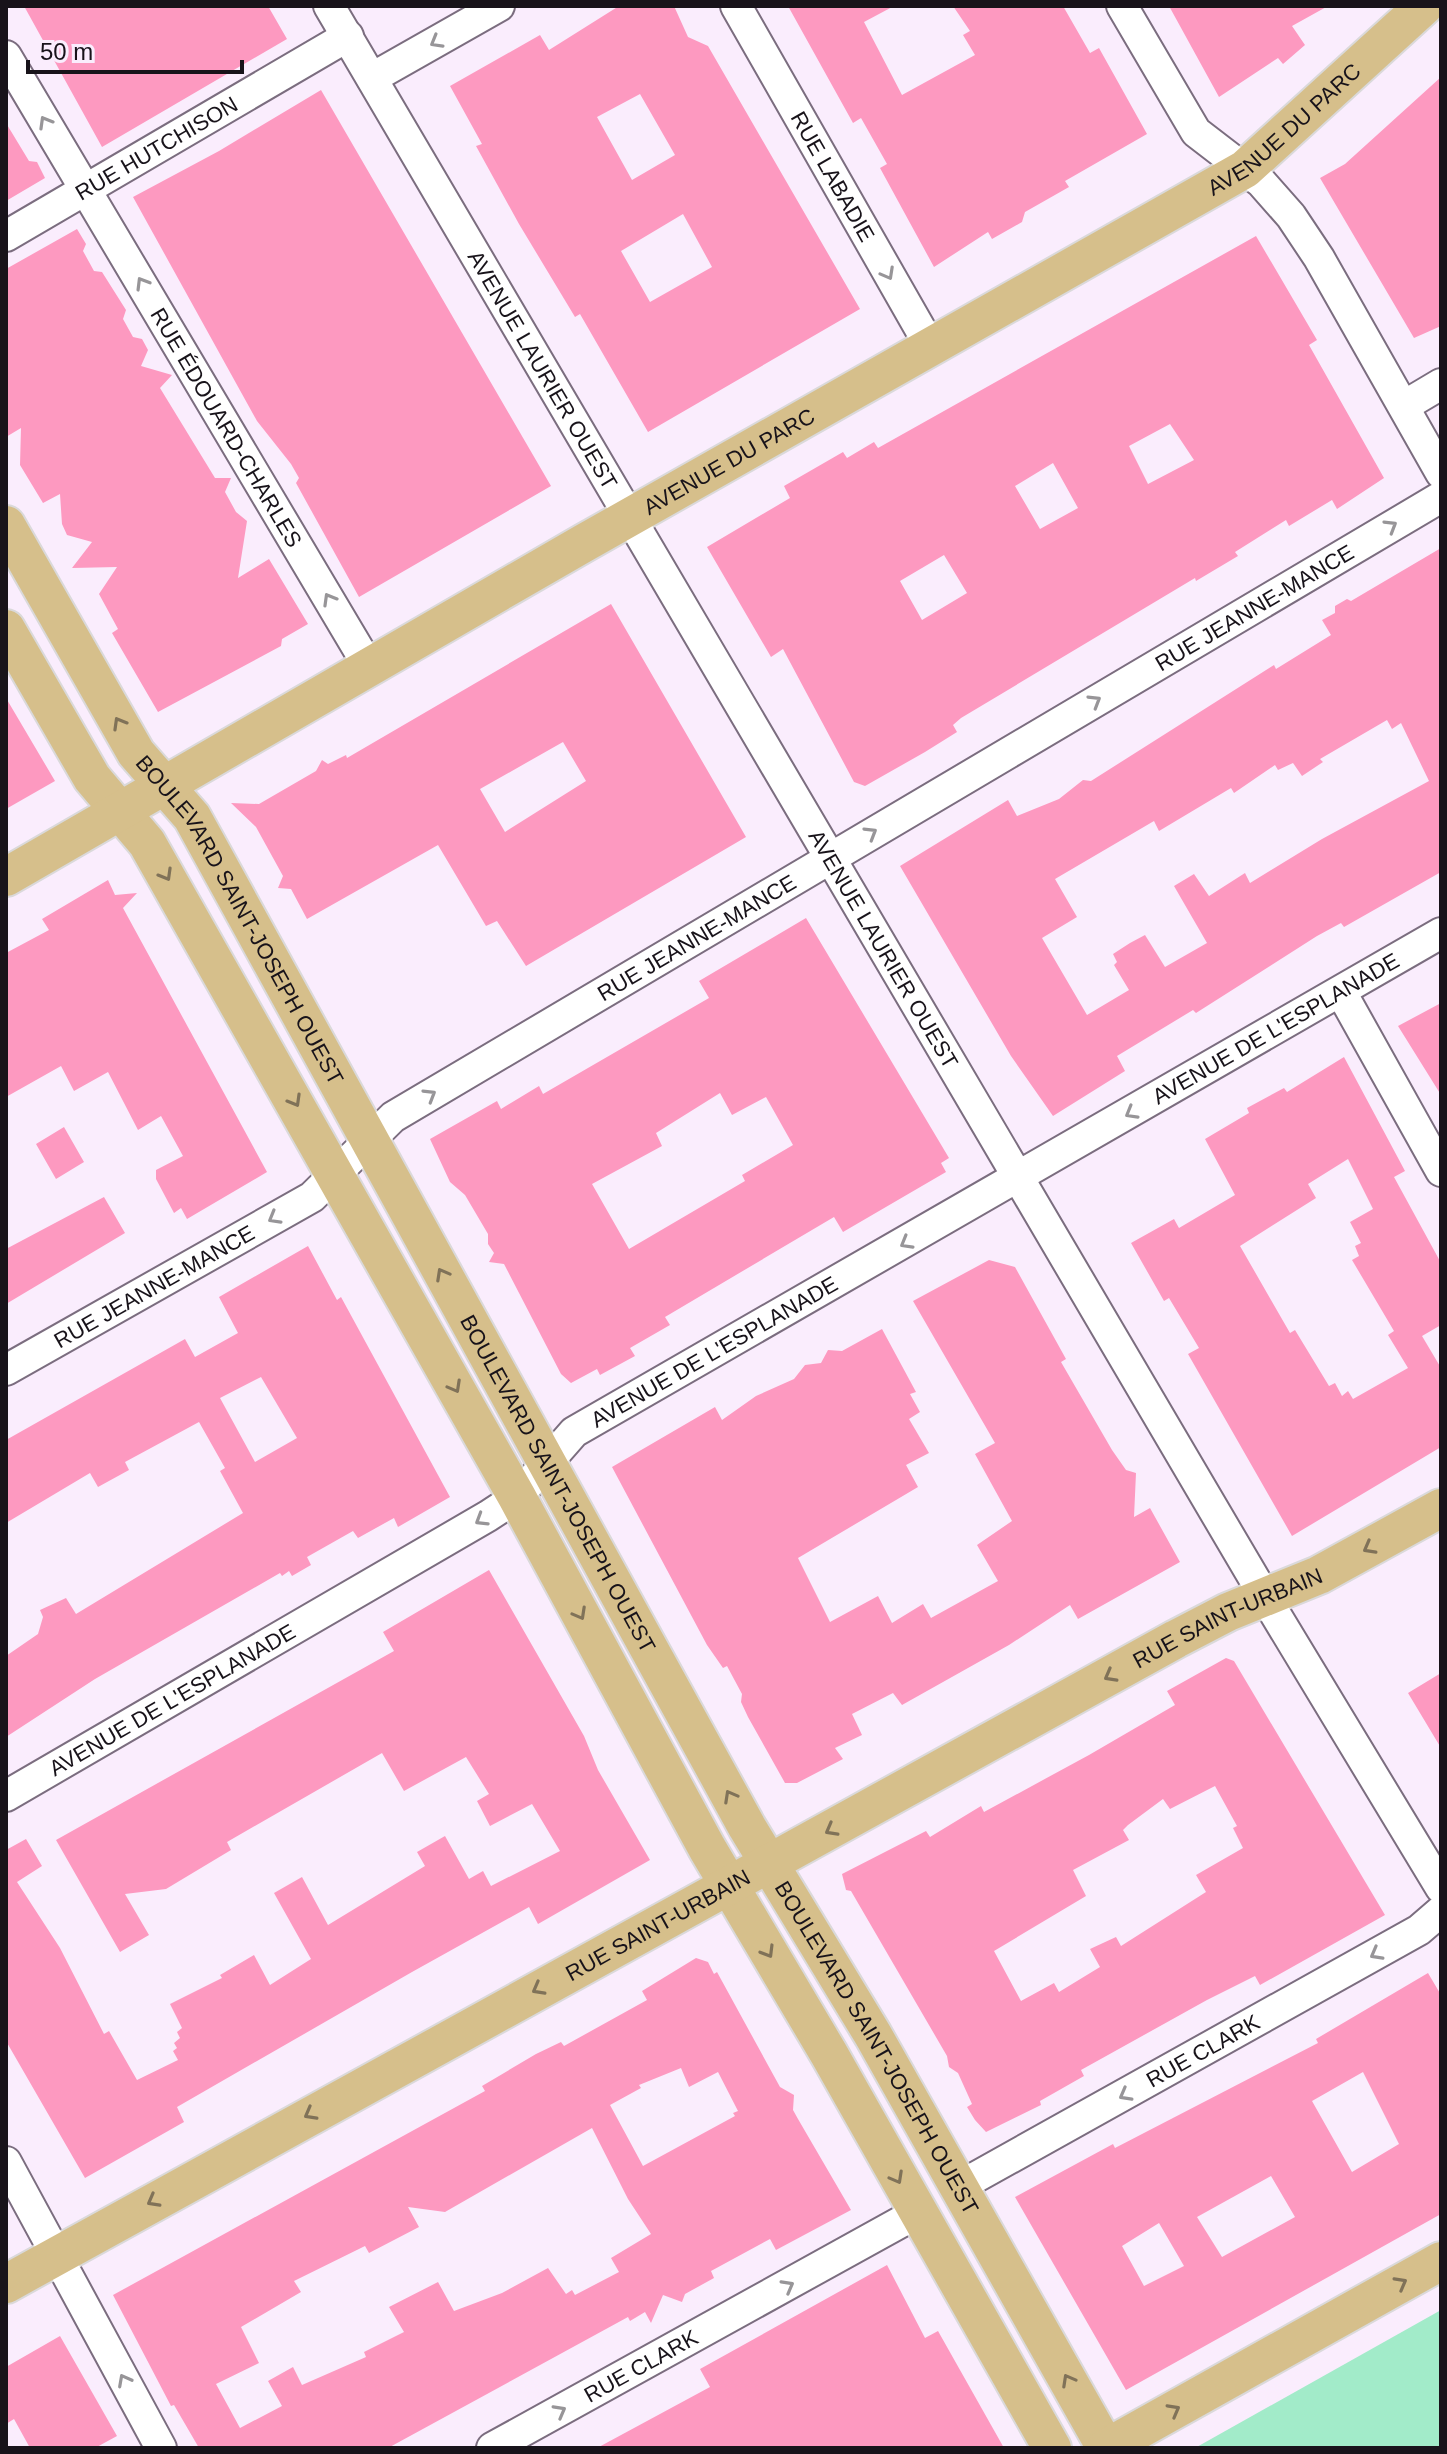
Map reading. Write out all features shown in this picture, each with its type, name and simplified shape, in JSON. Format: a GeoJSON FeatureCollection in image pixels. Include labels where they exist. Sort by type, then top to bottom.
{"type":"FeatureCollection","features":[{"type":"Feature","properties":{"kind":"main road","name":"AVENUE DU PARC"},"geometry":{"type":"LineString","coordinates":[[6,877],[630,517],[1245,169],[1424,6]]}},
{"type":"Feature","properties":{"kind":"main road","name":"BOULEVARD SAINT-JOSEPH OUEST"},"geometry":{"type":"LineString","coordinates":[[6,525],[136,753],[192,817],[367,1139],[770,1863],[960,2186],[1106,2448]]}},
{"type":"Feature","properties":{"kind":"main road","name":"BOULEVARD SAINT-JOSEPH OUEST"},"geometry":{"type":"LineString","coordinates":[[6,629],[92,778],[147,843],[517,1497],[729,1885],[1052,2448]]}},
{"type":"Feature","properties":{"kind":"main road","name":"RUE SAINT-URBAIN"},"geometry":{"type":"LineString","coordinates":[[6,2284],[1176,1639],[1319,1575],[1441,1508]]}},
{"type":"Feature","properties":{"kind":"main road"},"geometry":{"type":"LineString","coordinates":[[1106,2448],[1441,2261]]}},
{"type":"Feature","properties":{"kind":"street","name":"AVENUE LAURIER OUEST"},"geometry":{"type":"LineString","coordinates":[[329,6],[1265,1597],[1441,1888]]}},
{"type":"Feature","properties":{"kind":"street"},"geometry":{"type":"LineString","coordinates":[[372,78],[499,6]]}},
{"type":"Feature","properties":{"kind":"street","name":"RUE LABADIE"},"geometry":{"type":"LineString","coordinates":[[736,6],[930,346]]}},
{"type":"Feature","properties":{"kind":"street"},"geometry":{"type":"LineString","coordinates":[[1122,6],[1196,132],[1275,194],[1291,216],[1441,473]]}},
{"type":"Feature","properties":{"kind":"street","name":"RUE HUTCHISON"},"geometry":{"type":"LineString","coordinates":[[6,236],[348,36]]}},
{"type":"Feature","properties":{"kind":"street","name":"RUE ÉDOUARD-CHARLES"},"geometry":{"type":"LineString","coordinates":[[6,56],[369,667]]}},
{"type":"Feature","properties":{"kind":"street"},"geometry":{"type":"LineString","coordinates":[[1404,406],[1441,384]]}},
{"type":"Feature","properties":{"kind":"street","name":"RUE JEANNE-MANCE"},"geometry":{"type":"LineString","coordinates":[[6,1370],[312,1197],[367,1139],[393,1117],[1441,497]]}},
{"type":"Feature","properties":{"kind":"street","name":"AVENUE DE L'ESPLANADE"},"geometry":{"type":"LineString","coordinates":[[6,1796],[407,1566],[517,1497],[574,1432],[1441,933]]}},
{"type":"Feature","properties":{"kind":"street"},"geometry":{"type":"LineString","coordinates":[[1341,992],[1441,1171]]}},
{"type":"Feature","properties":{"kind":"street","name":"RUE CLARK"},"geometry":{"type":"LineString","coordinates":[[960,2186],[1419,1930],[1441,1911]]}},
{"type":"Feature","properties":{"kind":"street"},"geometry":{"type":"LineString","coordinates":[[6,2162],[161,2448]]}},
{"type":"Feature","properties":{"kind":"street","name":"RUE CLARK"},"geometry":{"type":"LineString","coordinates":[[492,2448],[917,2213]]}},
{"type":"Feature","properties":{"kind":"green space"},"geometry":{"type":"Polygon","coordinates":[[[1441,2310],[1441,2448],[1195,2448],[1441,2310]]]}},
{"type":"Feature","properties":{"kind":"building"},"geometry":{"type":"Polygon","coordinates":[[[24,6],[268,6],[287,39],[102,147],[24,6]]]}},
{"type":"Feature","properties":{"kind":"building"},"geometry":{"type":"Polygon","coordinates":[[[619,6],[674,6],[688,37],[708,46],[860,309],[648,432],[580,314],[575,317],[519,224],[476,146],[482,144],[450,86],[540,35],[549,50],[619,6]],[[640,94],[597,117],[632,180],[675,155],[640,94]],[[683,214],[621,251],[650,302],[712,267],[683,214]]]}},
{"type":"Feature","properties":{"kind":"building"},"geometry":{"type":"Polygon","coordinates":[[[788,6],[894,6],[864,22],[902,95],[975,55],[963,35],[970,31],[953,6],[1063,6],[1090,53],[1099,48],[1147,134],[1065,181],[1069,187],[1025,212],[1022,222],[992,239],[988,232],[934,267],[880,168],[887,164],[861,118],[853,123],[788,6]]]}},
{"type":"Feature","properties":{"kind":"building"},"geometry":{"type":"Polygon","coordinates":[[[1169,6],[1328,6],[1292,26],[1305,45],[1283,64],[1278,58],[1219,97],[1169,6]]]}},
{"type":"Feature","properties":{"kind":"building"},"geometry":{"type":"Polygon","coordinates":[[[1441,77],[1441,326],[1414,338],[1320,178],[1345,164],[1441,77]]]}},
{"type":"Feature","properties":{"kind":"building"},"geometry":{"type":"Polygon","coordinates":[[[321,90],[551,486],[359,597],[296,483],[299,478],[257,421],[133,197],[219,151],[321,90]]]}},
{"type":"Feature","properties":{"kind":"building"},"geometry":{"type":"Polygon","coordinates":[[[6,123],[29,161],[37,162],[45,178],[6,201],[6,123]]]}},
{"type":"Feature","properties":{"kind":"building"},"geometry":{"type":"Polygon","coordinates":[[[77,229],[86,244],[83,251],[94,271],[102,272],[126,310],[123,319],[133,337],[142,339],[148,350],[141,366],[172,375],[160,388],[215,478],[231,478],[225,492],[236,512],[247,521],[238,578],[269,559],[308,624],[282,639],[281,646],[158,712],[112,633],[118,629],[99,594],[117,567],[72,568],[92,542],[67,535],[62,524],[60,494],[43,503],[20,465],[21,428],[6,437],[6,269],[77,229]]]}},
{"type":"Feature","properties":{"kind":"building"},"geometry":{"type":"Polygon","coordinates":[[[1256,236],[1317,340],[1309,345],[1384,478],[1337,509],[1332,500],[1289,526],[1286,520],[1235,552],[1238,556],[1196,581],[1195,578],[961,718],[953,725],[957,732],[865,786],[854,782],[783,649],[771,657],[707,547],[790,498],[784,486],[843,452],[847,458],[874,442],[878,448],[1256,236]],[[1170,424],[1129,446],[1148,484],[1194,460],[1170,424]],[[1053,463],[1015,486],[1040,529],[1078,508],[1053,463]],[[944,555],[900,581],[922,620],[967,593],[944,555]]]}},
{"type":"Feature","properties":{"kind":"building"},"geometry":{"type":"Polygon","coordinates":[[[1441,548],[1441,872],[1344,927],[1341,923],[1317,936],[1196,1013],[1193,1010],[1117,1056],[1125,1071],[1053,1116],[1011,1056],[900,866],[1008,800],[1017,816],[1059,799],[1083,780],[1091,781],[1274,665],[1276,669],[1331,635],[1322,620],[1335,613],[1335,606],[1347,599],[1351,601],[1441,548]],[[1387,720],[1320,759],[1323,762],[1302,776],[1293,763],[1278,770],[1275,765],[1234,793],[1231,788],[1159,831],[1154,821],[1055,879],[1077,917],[1042,938],[1087,1015],[1129,990],[1114,965],[1117,962],[1113,954],[1130,943],[1145,935],[1165,967],[1207,943],[1174,886],[1194,874],[1209,896],[1245,873],[1250,883],[1322,839],[1429,781],[1401,723],[1392,729],[1387,720]]]}},
{"type":"Feature","properties":{"kind":"building"},"geometry":{"type":"Polygon","coordinates":[[[611,604],[746,837],[526,966],[497,921],[486,926],[438,845],[307,919],[291,889],[278,888],[283,876],[256,827],[231,803],[259,804],[316,771],[322,760],[328,764],[346,755],[347,758],[611,604]],[[563,742],[480,789],[505,832],[586,781],[563,742]]]}},
{"type":"Feature","properties":{"kind":"building"},"geometry":{"type":"Polygon","coordinates":[[[6,698],[55,781],[6,809],[6,698]]]}},
{"type":"Feature","properties":{"kind":"building"},"geometry":{"type":"Polygon","coordinates":[[[108,880],[115,895],[137,893],[123,908],[267,1172],[187,1219],[181,1208],[174,1213],[156,1179],[156,1170],[183,1156],[161,1116],[138,1130],[108,1072],[74,1091],[61,1066],[6,1097],[6,953],[49,930],[42,919],[108,880]]]}},
{"type":"Feature","properties":{"kind":"building"},"geometry":{"type":"Polygon","coordinates":[[[806,918],[949,1158],[941,1163],[946,1172],[843,1232],[834,1217],[665,1317],[670,1325],[630,1348],[635,1356],[600,1375],[597,1369],[571,1383],[561,1374],[504,1264],[489,1262],[494,1253],[488,1244],[488,1234],[465,1195],[450,1182],[430,1139],[497,1101],[501,1109],[539,1086],[543,1094],[709,998],[699,981],[806,918]],[[720,1093],[656,1133],[662,1146],[592,1184],[629,1249],[745,1181],[742,1175],[793,1145],[766,1097],[732,1115],[720,1093]]]}},
{"type":"Feature","properties":{"kind":"building"},"geometry":{"type":"Polygon","coordinates":[[[1441,1003],[1441,1095],[1398,1026],[1441,1003]]]}},
{"type":"Feature","properties":{"kind":"building"},"geometry":{"type":"Polygon","coordinates":[[[1344,1057],[1405,1171],[1394,1177],[1441,1263],[1441,1325],[1422,1336],[1441,1368],[1441,1447],[1292,1536],[1188,1354],[1199,1348],[1169,1298],[1164,1301],[1131,1243],[1174,1219],[1179,1228],[1235,1195],[1205,1139],[1249,1113],[1247,1108],[1284,1088],[1287,1092],[1344,1057]],[[1348,1159],[1308,1184],[1316,1198],[1240,1246],[1290,1333],[1295,1330],[1329,1386],[1335,1383],[1342,1396],[1348,1391],[1353,1399],[1408,1368],[1388,1335],[1394,1331],[1352,1260],[1359,1256],[1355,1246],[1361,1243],[1350,1222],[1373,1209],[1348,1159]]]}},
{"type":"Feature","properties":{"kind":"building"},"geometry":{"type":"Polygon","coordinates":[[[64,1127],[84,1162],[56,1179],[36,1144],[64,1127]]]}},
{"type":"Feature","properties":{"kind":"building"},"geometry":{"type":"Polygon","coordinates":[[[104,1197],[125,1233],[6,1304],[6,1249],[104,1197]]]}},
{"type":"Feature","properties":{"kind":"building"},"geometry":{"type":"Polygon","coordinates":[[[308,1246],[337,1300],[341,1297],[450,1497],[398,1527],[394,1518],[358,1538],[353,1531],[307,1557],[311,1565],[292,1576],[289,1571],[282,1576],[280,1573],[95,1679],[6,1737],[6,1656],[38,1634],[43,1617],[40,1610],[66,1598],[76,1614],[243,1513],[220,1471],[225,1468],[199,1422],[125,1462],[129,1470],[98,1487],[90,1473],[6,1523],[6,1440],[185,1339],[195,1357],[238,1333],[219,1297],[308,1246]],[[261,1377],[220,1398],[255,1462],[297,1438],[261,1377]]]}},
{"type":"Feature","properties":{"kind":"building"},"geometry":{"type":"Polygon","coordinates":[[[989,1260],[1015,1267],[1066,1359],[1061,1362],[1112,1450],[1126,1470],[1136,1473],[1134,1517],[1150,1508],[1180,1562],[1078,1619],[1070,1605],[1009,1645],[902,1705],[893,1693],[852,1714],[862,1735],[835,1748],[843,1759],[797,1783],[785,1783],[748,1717],[741,1702],[742,1694],[727,1666],[723,1668],[707,1645],[612,1467],[715,1407],[722,1420],[756,1396],[794,1379],[805,1365],[821,1363],[828,1350],[842,1351],[882,1329],[916,1392],[910,1394],[920,1412],[909,1419],[929,1453],[906,1465],[918,1487],[798,1558],[830,1622],[878,1596],[892,1623],[923,1604],[931,1618],[998,1581],[977,1545],[1012,1521],[975,1454],[995,1443],[913,1301],[989,1260]]]}},
{"type":"Feature","properties":{"kind":"building"},"geometry":{"type":"Polygon","coordinates":[[[489,1570],[584,1736],[598,1770],[650,1860],[538,1924],[529,1907],[412,1972],[177,2107],[184,2122],[85,2178],[6,2041],[6,1850],[26,1839],[42,1866],[17,1882],[60,1948],[104,2034],[109,2031],[137,2080],[178,2060],[173,2051],[177,2048],[174,2043],[180,2038],[177,2032],[182,2028],[170,2004],[222,1978],[220,1975],[254,1955],[270,1985],[311,1959],[274,1893],[302,1877],[328,1925],[425,1866],[417,1852],[445,1836],[469,1879],[483,1871],[491,1886],[560,1851],[532,1804],[490,1826],[477,1801],[489,1794],[466,1757],[404,1791],[382,1753],[227,1842],[231,1850],[166,1889],[125,1894],[149,1935],[120,1952],[56,1840],[394,1651],[383,1632],[489,1570]]]}},
{"type":"Feature","properties":{"kind":"building"},"geometry":{"type":"Polygon","coordinates":[[[1226,1658],[1234,1661],[1385,1915],[1260,1985],[1255,1976],[1207,2000],[1081,2070],[1084,2076],[1040,2101],[1041,2105],[986,2132],[967,2107],[972,2104],[958,2073],[949,2067],[947,2056],[851,1891],[846,1890],[842,1874],[926,1831],[930,1837],[981,1806],[984,1812],[1089,1755],[1175,1705],[1167,1691],[1226,1658]],[[1215,1786],[1170,1809],[1163,1799],[1128,1825],[1123,1830],[1129,1840],[1073,1870],[1086,1896],[994,1951],[1021,2001],[1054,1983],[1059,1992],[1100,1967],[1090,1949],[1116,1937],[1121,1946],[1206,1892],[1196,1875],[1243,1848],[1233,1828],[1237,1826],[1215,1786]]]}},
{"type":"Feature","properties":{"kind":"building"},"geometry":{"type":"Polygon","coordinates":[[[1441,1673],[1441,1748],[1408,1693],[1441,1673]]]}},
{"type":"Feature","properties":{"kind":"building"},"geometry":{"type":"Polygon","coordinates":[[[696,1958],[708,1962],[714,1974],[717,1972],[780,2087],[794,2095],[793,2110],[851,2210],[776,2250],[770,2239],[711,2271],[714,2278],[685,2294],[682,2302],[663,2295],[651,2323],[645,2312],[630,2321],[628,2317],[388,2448],[199,2448],[174,2405],[171,2406],[113,2295],[485,2091],[482,2086],[536,2054],[561,2042],[564,2046],[647,2000],[642,1991],[696,1958]],[[681,2068],[639,2085],[641,2088],[610,2105],[643,2166],[735,2116],[733,2113],[738,2111],[718,2072],[689,2087],[681,2068]],[[592,2128],[445,2212],[408,2207],[419,2227],[369,2253],[365,2246],[294,2281],[301,2292],[241,2327],[259,2363],[216,2384],[240,2428],[282,2406],[268,2381],[293,2367],[302,2385],[366,2357],[364,2352],[404,2332],[389,2307],[438,2282],[454,2311],[502,2293],[548,2268],[566,2294],[572,2290],[575,2295],[619,2272],[611,2258],[651,2234],[628,2199],[592,2128]]]}},
{"type":"Feature","properties":{"kind":"building"},"geometry":{"type":"Polygon","coordinates":[[[1428,1973],[1441,1995],[1441,2214],[1126,2390],[1015,2197],[1113,2144],[1115,2148],[1318,2043],[1316,2039],[1428,1973]],[[1363,2072],[1312,2101],[1352,2172],[1399,2144],[1363,2072]],[[1271,2176],[1197,2217],[1222,2257],[1295,2217],[1271,2176]],[[1159,2223],[1122,2246],[1144,2286],[1184,2266],[1159,2223]]]}},
{"type":"Feature","properties":{"kind":"building"},"geometry":{"type":"Polygon","coordinates":[[[887,2265],[925,2338],[938,2331],[1004,2448],[597,2448],[710,2387],[700,2369],[887,2265]]]}},
{"type":"Feature","properties":{"kind":"building"},"geometry":{"type":"Polygon","coordinates":[[[60,2336],[117,2436],[95,2448],[30,2448],[14,2419],[6,2424],[6,2367],[60,2336]]]}}]}
